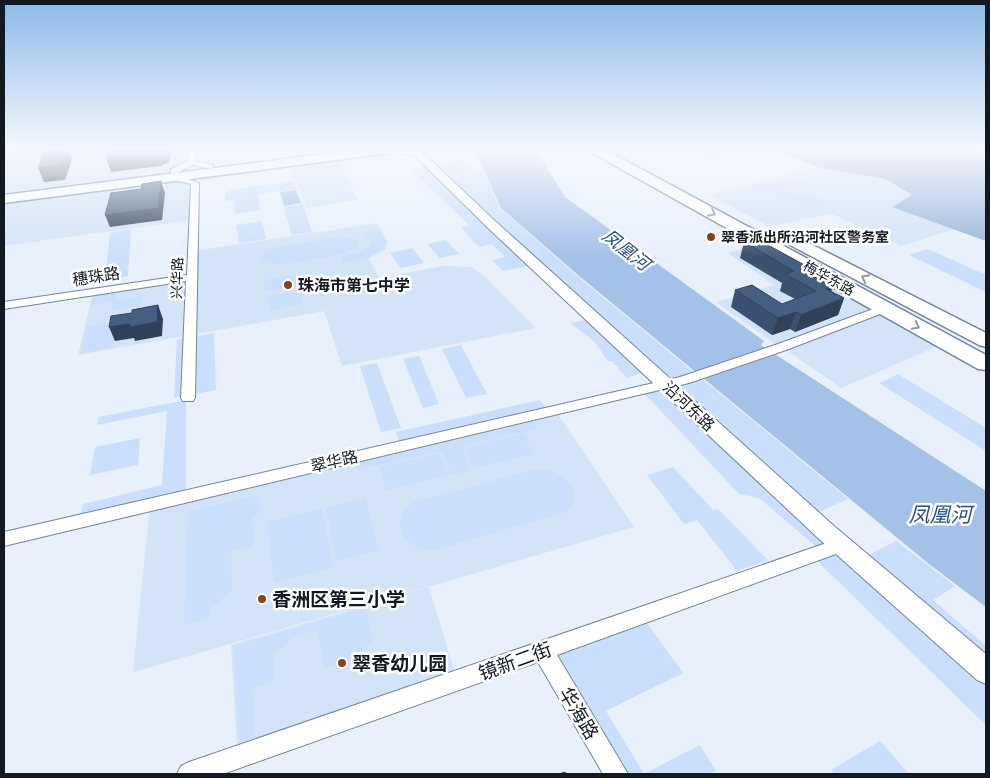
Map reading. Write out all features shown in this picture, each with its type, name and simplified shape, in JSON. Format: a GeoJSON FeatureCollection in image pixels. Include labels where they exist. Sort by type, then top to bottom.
{"type":"FeatureCollection","features":[{"type":"Feature","properties":{"kind":"main road"},"geometry":{"type":"LineString","coordinates":[[4,193],[81,184]]}},
{"type":"Feature","properties":{"kind":"main road"},"geometry":{"type":"LineString","coordinates":[[4,200],[106,184]]}},
{"type":"Feature","properties":{"kind":"main road","name":"梅华东路"},"geometry":{"type":"LineString","coordinates":[[659,184],[986,364]]}},
{"type":"Feature","properties":{"kind":"main road","name":"梅华东路"},"geometry":{"type":"LineString","coordinates":[[686,184],[986,341]]}},
{"type":"Feature","properties":{"kind":"street","name":"兴华路"},"geometry":{"type":"LineString","coordinates":[[188,398],[195,184]]}},
{"type":"Feature","properties":{"kind":"street","name":"沿河东路"},"geometry":{"type":"LineString","coordinates":[[452,184],[491,224],[664,384],[841,545],[986,671]]}},
{"type":"Feature","properties":{"kind":"street","name":"穗珠路"},"geometry":{"type":"LineString","coordinates":[[4,306],[192,277]]}},
{"type":"Feature","properties":{"kind":"street","name":"翠华路"},"geometry":{"type":"LineString","coordinates":[[4,538],[684,380],[782,347],[884,309]]}},
{"type":"Feature","properties":{"kind":"street","name":"镜新二街"},"geometry":{"type":"LineString","coordinates":[[189,774],[841,545]]}},
{"type":"Feature","properties":{"kind":"street","name":"华海路"},"geometry":{"type":"LineString","coordinates":[[543,651],[616,774]]}},
{"type":"Feature","properties":{"kind":"shaded area"},"geometry":{"type":"Polygon","coordinates":[[[4,184],[71,184],[4,193],[4,184]]]}},
{"type":"Feature","properties":{"kind":"shaded area"},"geometry":{"type":"Polygon","coordinates":[[[119,184],[194,184],[193,220],[4,246],[4,200],[119,184]]]}},
{"type":"Feature","properties":{"kind":"shaded area"},"geometry":{"type":"Polygon","coordinates":[[[269,184],[294,184],[296,189],[258,194],[260,210],[235,214],[234,200],[225,201],[225,193],[235,189],[269,184]]]}},
{"type":"Feature","properties":{"kind":"shaded area"},"geometry":{"type":"Polygon","coordinates":[[[298,184],[350,184],[358,200],[306,208],[298,184]]]}},
{"type":"Feature","properties":{"kind":"shaded area"},"geometry":{"type":"Polygon","coordinates":[[[427,184],[447,184],[532,265],[503,271],[492,260],[505,257],[492,244],[479,247],[461,228],[469,225],[427,184]]]}},
{"type":"Feature","properties":{"kind":"shaded area"},"geometry":{"type":"Polygon","coordinates":[[[452,184],[489,184],[500,208],[577,276],[848,499],[810,516],[452,184]]]}},
{"type":"Feature","properties":{"kind":"shaded area"},"geometry":{"type":"Polygon","coordinates":[[[750,184],[895,184],[912,195],[892,207],[955,229],[901,246],[832,214],[769,226],[709,195],[750,184]]]}},
{"type":"Feature","properties":{"kind":"shaded area"},"geometry":{"type":"Polygon","coordinates":[[[810,184],[814,186],[780,195],[759,185],[810,184]]]}},
{"type":"Feature","properties":{"kind":"shaded area"},"geometry":{"type":"Polygon","coordinates":[[[895,184],[986,184],[986,241],[892,207],[912,195],[895,184]]]}},
{"type":"Feature","properties":{"kind":"shaded area"},"geometry":{"type":"Polygon","coordinates":[[[802,192],[827,203],[811,207],[786,196],[802,192]]]}},
{"type":"Feature","properties":{"kind":"shaded area"},"geometry":{"type":"Polygon","coordinates":[[[303,204],[312,232],[292,235],[284,207],[303,204]]]}},
{"type":"Feature","properties":{"kind":"shaded area"},"geometry":{"type":"Polygon","coordinates":[[[262,221],[266,239],[239,243],[236,225],[262,221]]]}},
{"type":"Feature","properties":{"kind":"shaded area","name":"珠海市第七中学"},"geometry":{"type":"Polygon","coordinates":[[[377,223],[388,242],[385,250],[369,258],[379,278],[443,266],[471,267],[484,276],[536,328],[342,366],[324,311],[191,335],[194,251],[377,223]]]}},
{"type":"Feature","properties":{"kind":"shaded area"},"geometry":{"type":"Polygon","coordinates":[[[131,229],[128,276],[105,280],[110,233],[131,229]]]}},
{"type":"Feature","properties":{"kind":"shaded area"},"geometry":{"type":"Polygon","coordinates":[[[380,230],[387,241],[384,249],[365,259],[343,263],[340,257],[356,253],[370,245],[370,239],[362,233],[380,230]]]}},
{"type":"Feature","properties":{"kind":"shaded area"},"geometry":{"type":"Polygon","coordinates":[[[336,237],[347,237],[358,241],[358,246],[332,255],[295,262],[275,264],[262,260],[264,252],[272,248],[336,237]]]}},
{"type":"Feature","properties":{"kind":"shaded area"},"geometry":{"type":"Polygon","coordinates":[[[446,240],[459,254],[440,258],[427,244],[446,240]]]}},
{"type":"Feature","properties":{"kind":"shaded area"},"geometry":{"type":"Polygon","coordinates":[[[757,244],[875,311],[778,346],[716,302],[774,285],[728,253],[757,244]]]}},
{"type":"Feature","properties":{"kind":"shaded area"},"geometry":{"type":"Polygon","coordinates":[[[412,248],[424,263],[401,268],[390,253],[412,248]]]}},
{"type":"Feature","properties":{"kind":"shaded area"},"geometry":{"type":"Polygon","coordinates":[[[928,249],[986,275],[986,292],[909,255],[928,249]]]}},
{"type":"Feature","properties":{"kind":"shaded area"},"geometry":{"type":"Polygon","coordinates":[[[295,274],[298,286],[266,291],[264,280],[295,274]]]}},
{"type":"Feature","properties":{"kind":"shaded area"},"geometry":{"type":"Polygon","coordinates":[[[191,278],[189,335],[78,355],[93,293],[191,278]]]}},
{"type":"Feature","properties":{"kind":"shaded area"},"geometry":{"type":"Polygon","coordinates":[[[116,290],[115,301],[142,296],[140,306],[111,311],[112,301],[91,305],[94,294],[116,290]]]}},
{"type":"Feature","properties":{"kind":"shaded area"},"geometry":{"type":"Polygon","coordinates":[[[300,291],[304,304],[270,310],[267,297],[300,291]]]}},
{"type":"Feature","properties":{"kind":"shaded area"},"geometry":{"type":"Polygon","coordinates":[[[884,309],[947,342],[841,388],[782,347],[884,309]]]}},
{"type":"Feature","properties":{"kind":"shaded area"},"geometry":{"type":"Polygon","coordinates":[[[133,318],[116,328],[113,347],[81,353],[87,326],[133,318]]]}},
{"type":"Feature","properties":{"kind":"shaded area"},"geometry":{"type":"Polygon","coordinates":[[[590,319],[647,371],[627,378],[612,361],[608,361],[594,341],[570,323],[590,319]]]}},
{"type":"Feature","properties":{"kind":"shaded area"},"geometry":{"type":"Polygon","coordinates":[[[214,333],[216,390],[174,398],[177,340],[214,333]]]}},
{"type":"Feature","properties":{"kind":"shaded area"},"geometry":{"type":"Polygon","coordinates":[[[461,345],[487,394],[466,398],[442,349],[461,345]]]}},
{"type":"Feature","properties":{"kind":"shaded area"},"geometry":{"type":"Polygon","coordinates":[[[419,356],[439,404],[423,408],[403,359],[419,356]]]}},
{"type":"Feature","properties":{"kind":"shaded area"},"geometry":{"type":"Polygon","coordinates":[[[377,363],[401,428],[381,432],[360,366],[377,363]]]}},
{"type":"Feature","properties":{"kind":"shaded area"},"geometry":{"type":"Polygon","coordinates":[[[898,374],[986,428],[986,451],[879,383],[898,374]]]}},
{"type":"Feature","properties":{"kind":"shaded area"},"geometry":{"type":"Polygon","coordinates":[[[664,387],[833,544],[818,548],[759,498],[739,494],[643,392],[664,387]]]}},
{"type":"Feature","properties":{"kind":"shaded area"},"geometry":{"type":"Polygon","coordinates":[[[186,400],[186,493],[80,517],[83,504],[162,485],[167,411],[97,425],[99,417],[186,400]]]}},
{"type":"Feature","properties":{"kind":"shaded area"},"geometry":{"type":"Polygon","coordinates":[[[540,400],[547,409],[400,443],[396,432],[540,400]]]}},
{"type":"Feature","properties":{"kind":"shaded area","name":"香洲区第三小学"},"geometry":{"type":"Polygon","coordinates":[[[555,410],[634,527],[133,672],[150,505],[555,410]]]}},
{"type":"Feature","properties":{"kind":"shaded area"},"geometry":{"type":"Polygon","coordinates":[[[532,419],[537,429],[463,446],[472,470],[451,475],[442,451],[357,470],[354,460],[532,419]]]}},
{"type":"Feature","properties":{"kind":"shaded area"},"geometry":{"type":"Polygon","coordinates":[[[523,434],[534,454],[473,468],[465,447],[523,434]]]}},
{"type":"Feature","properties":{"kind":"shaded area"},"geometry":{"type":"Polygon","coordinates":[[[140,438],[138,465],[90,475],[95,447],[140,438]]]}},
{"type":"Feature","properties":{"kind":"shaded area"},"geometry":{"type":"Polygon","coordinates":[[[439,453],[448,475],[386,490],[379,467],[439,453]]]}},
{"type":"Feature","properties":{"kind":"shaded area"},"geometry":{"type":"Polygon","coordinates":[[[673,467],[713,510],[718,509],[768,560],[737,571],[697,520],[684,524],[647,475],[673,467]]]}},
{"type":"Feature","properties":{"kind":"shaded area"},"geometry":{"type":"Polygon","coordinates":[[[544,469],[566,479],[571,485],[574,491],[574,498],[572,505],[566,512],[435,550],[414,546],[402,534],[400,527],[401,519],[405,510],[413,502],[533,470],[544,469]]]}},
{"type":"Feature","properties":{"kind":"shaded area"},"geometry":{"type":"Polygon","coordinates":[[[259,495],[260,513],[252,515],[254,546],[231,552],[232,591],[210,609],[209,618],[184,624],[188,511],[259,495]]]}},
{"type":"Feature","properties":{"kind":"shaded area"},"geometry":{"type":"Polygon","coordinates":[[[366,498],[379,550],[336,561],[326,507],[366,498]]]}},
{"type":"Feature","properties":{"kind":"shaded area"},"geometry":{"type":"Polygon","coordinates":[[[322,508],[333,567],[274,583],[267,522],[322,508]]]}},
{"type":"Feature","properties":{"kind":"shaded area"},"geometry":{"type":"Polygon","coordinates":[[[896,541],[955,586],[933,600],[986,646],[986,665],[863,558],[896,541]]]}},
{"type":"Feature","properties":{"kind":"shaded area"},"geometry":{"type":"Polygon","coordinates":[[[840,550],[986,676],[986,725],[815,559],[840,550]]]}},
{"type":"Feature","properties":{"kind":"shaded area","name":"翠香幼儿园"},"geometry":{"type":"Polygon","coordinates":[[[429,587],[457,680],[238,761],[231,645],[429,587]]]}},
{"type":"Feature","properties":{"kind":"shaded area"},"geometry":{"type":"Polygon","coordinates":[[[366,608],[373,640],[348,662],[324,669],[318,630],[296,636],[273,656],[275,681],[252,688],[256,748],[240,754],[234,646],[366,608]]]}},
{"type":"Feature","properties":{"kind":"shaded area"},"geometry":{"type":"Polygon","coordinates":[[[647,623],[683,673],[606,711],[644,774],[623,774],[552,656],[647,623]]]}},
{"type":"Feature","properties":{"kind":"shaded area"},"geometry":{"type":"Polygon","coordinates":[[[880,741],[909,774],[834,774],[831,770],[880,741]]]}},
{"type":"Feature","properties":{"kind":"shaded area"},"geometry":{"type":"Polygon","coordinates":[[[700,745],[716,771],[710,774],[644,774],[700,745]]]}},
{"type":"Feature","properties":{"kind":"water","name":"凤凰河"},"geometry":{"type":"Polygon","coordinates":[[[490,184],[557,184],[565,197],[764,341],[761,345],[986,491],[986,607],[929,564],[578,275],[501,208],[490,184]]]}},
{"type":"Feature","properties":{"kind":"water"},"geometry":{"type":"Polygon","coordinates":[[[296,190],[301,203],[284,206],[280,192],[296,190]]]}},
{"type":"Feature","properties":{"kind":"building"},"geometry":{"type":"Polygon","coordinates":[[[142,184],[161,184],[158,208],[105,215],[111,193],[141,189],[142,184]]]}},
{"type":"Feature","properties":{"kind":"building"},"geometry":{"type":"Polygon","coordinates":[[[757,239],[810,268],[803,270],[833,286],[826,289],[844,298],[801,315],[796,312],[778,318],[735,290],[752,285],[782,304],[816,291],[785,274],[794,271],[744,242],[757,239]]]}},
{"type":"Feature","properties":{"kind":"building"},"geometry":{"type":"Polygon","coordinates":[[[158,305],[157,322],[130,327],[130,324],[109,327],[111,316],[132,313],[132,310],[158,305]]]}},
{"type":"Feature","properties":{"kind":"place","name":"翠香派出所沿河社区警务室"},"geometry":{"type":"Point","coordinates":[711,237]}},
{"type":"Feature","properties":{"kind":"place","name":"珠海市第七中学"},"geometry":{"type":"Point","coordinates":[288,285]}},
{"type":"Feature","properties":{"kind":"place","name":"香洲区第三小学"},"geometry":{"type":"Point","coordinates":[262,599]}},
{"type":"Feature","properties":{"kind":"place","name":"翠香幼儿园"},"geometry":{"type":"Point","coordinates":[342,663]}}]}
